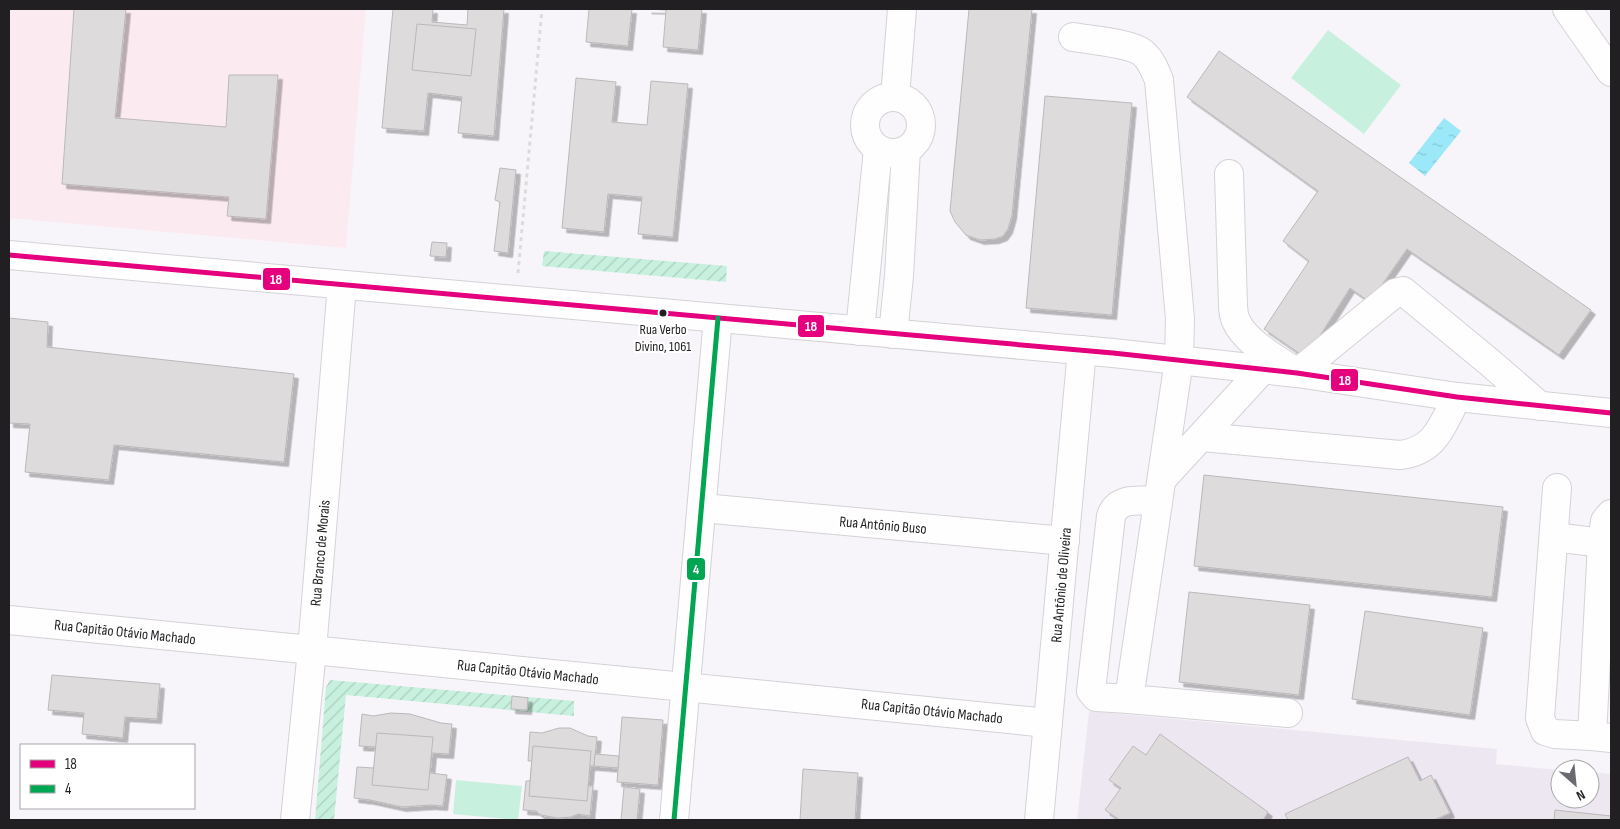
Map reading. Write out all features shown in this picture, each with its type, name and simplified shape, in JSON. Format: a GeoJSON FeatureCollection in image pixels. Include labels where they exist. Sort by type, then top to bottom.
{"type":"FeatureCollection","features":[{"type":"Feature","properties":{"kind":"street"},"geometry":{"type":"LineString","coordinates":[[895,97],[902,9]]}},
{"type":"Feature","properties":{"kind":"street"},"geometry":{"type":"LineString","coordinates":[[1567,9],[1611,72]]}},
{"type":"Feature","properties":{"kind":"street"},"geometry":{"type":"LineString","coordinates":[[1073,37],[1133,47],[1141,51],[1151,63],[1159,80],[1180,319],[1179,360],[1129,700]]}},
{"type":"Feature","properties":{"kind":"street"},"geometry":{"type":"LineString","coordinates":[[895,97],[914,106],[921,120],[921,127],[917,141],[906,150],[892,153],[878,149],[872,144],[866,131],[867,117],[875,104],[881,100],[895,97]]}},
{"type":"Feature","properties":{"kind":"street"},"geometry":{"type":"LineString","coordinates":[[860,331],[878,149]]}},
{"type":"Feature","properties":{"kind":"street"},"geometry":{"type":"LineString","coordinates":[[893,334],[900,257],[906,150]]}},
{"type":"Feature","properties":{"kind":"street"},"geometry":{"type":"LineString","coordinates":[[1229,174],[1235,319],[1240,328],[1263,349],[1296,373],[1457,397],[1611,413]]}},
{"type":"Feature","properties":{"kind":"street"},"geometry":{"type":"LineString","coordinates":[[9,255],[1082,350],[1234,366],[1263,349]]}},
{"type":"Feature","properties":{"kind":"street","name":"Rua Branco de Morais"},"geometry":{"type":"LineString","coordinates":[[296,820],[342,285]]}},
{"type":"Feature","properties":{"kind":"street"},"geometry":{"type":"LineString","coordinates":[[1296,373],[1395,293],[1403,291],[1488,360],[1540,406]]}},
{"type":"Feature","properties":{"kind":"street"},"geometry":{"type":"LineString","coordinates":[[674,820],[718,318]]}},
{"type":"Feature","properties":{"kind":"street"},"geometry":{"type":"LineString","coordinates":[[1263,349],[1202,437],[1160,490],[1127,500],[1117,506],[1111,516],[1091,691],[1096,697],[1288,713]]}},
{"type":"Feature","properties":{"kind":"street","name":"Rua Antônio de Oliveira"},"geometry":{"type":"LineString","coordinates":[[1039,820],[1082,350]]}},
{"type":"Feature","properties":{"kind":"street"},"geometry":{"type":"LineString","coordinates":[[1202,437],[1400,455],[1410,454],[1432,442],[1457,397]]}},
{"type":"Feature","properties":{"kind":"street"},"geometry":{"type":"LineString","coordinates":[[1557,488],[1540,718],[1545,731],[1555,734],[1602,737],[1602,543],[1605,520],[1611,514]]}},
{"type":"Feature","properties":{"kind":"street","name":"Rua Antônio Buso"},"geometry":{"type":"LineString","coordinates":[[702,508],[1065,541]]}},
{"type":"Feature","properties":{"kind":"street"},"geometry":{"type":"LineString","coordinates":[[1554,537],[1602,543]]}},
{"type":"Feature","properties":{"kind":"street","name":"Rua Capitão Otávio Machado"},"geometry":{"type":"LineString","coordinates":[[9,620],[1048,723]]}},
{"type":"Feature","properties":{"kind":"path"},"geometry":{"type":"LineString","coordinates":[[518,273],[542,9]]}},
{"type":"Feature","properties":{"kind":"shaded area"},"geometry":{"type":"Polygon","coordinates":[[[9,9],[366,9],[346,248],[9,218],[9,9]]]}},
{"type":"Feature","properties":{"kind":"shaded area"},"geometry":{"type":"Polygon","coordinates":[[[1089,711],[1497,749],[1496,764],[1550,769],[1550,809],[1600,809],[1600,773],[1611,774],[1611,820],[1077,820],[1089,711]]]}},
{"type":"Feature","properties":{"kind":"green space"},"geometry":{"type":"Polygon","coordinates":[[[1328,30],[1401,85],[1364,134],[1291,78],[1328,30]]]}},
{"type":"Feature","properties":{"kind":"green space"},"geometry":{"type":"Polygon","coordinates":[[[544,251],[727,266],[726,282],[542,266],[544,251]]]}},
{"type":"Feature","properties":{"kind":"green space"},"geometry":{"type":"Polygon","coordinates":[[[330,680],[574,701],[574,716],[346,695],[334,820],[315,820],[326,687],[330,680]]]}},
{"type":"Feature","properties":{"kind":"green space"},"geometry":{"type":"Polygon","coordinates":[[[456,780],[522,786],[518,820],[453,814],[456,780]]]}},
{"type":"Feature","properties":{"kind":"water"},"geometry":{"type":"Polygon","coordinates":[[[1444,118],[1461,131],[1425,176],[1409,163],[1444,118]]]}},
{"type":"Feature","properties":{"kind":"building"},"geometry":{"type":"Polygon","coordinates":[[[74,9],[126,9],[115,118],[226,127],[229,75],[278,75],[266,219],[227,216],[229,197],[62,184],[74,9]]]}},
{"type":"Feature","properties":{"kind":"building"},"geometry":{"type":"Polygon","coordinates":[[[393,9],[433,9],[432,22],[467,25],[468,9],[504,9],[494,136],[458,133],[462,97],[428,93],[424,131],[382,128],[393,9]]]}},
{"type":"Feature","properties":{"kind":"building"},"geometry":{"type":"Polygon","coordinates":[[[589,9],[632,9],[628,46],[586,42],[589,9]]]}},
{"type":"Feature","properties":{"kind":"building"},"geometry":{"type":"Polygon","coordinates":[[[647,9],[702,9],[698,50],[663,47],[666,10],[647,9]]]}},
{"type":"Feature","properties":{"kind":"building"},"geometry":{"type":"Polygon","coordinates":[[[969,9],[1032,9],[1012,215],[1008,229],[1003,236],[995,239],[980,240],[966,235],[955,222],[950,211],[969,9]]]}},
{"type":"Feature","properties":{"kind":"building"},"geometry":{"type":"Polygon","coordinates":[[[417,24],[476,29],[471,76],[412,70],[417,24]]]}},
{"type":"Feature","properties":{"kind":"building"},"geometry":{"type":"Polygon","coordinates":[[[1219,51],[1591,310],[1559,355],[1407,249],[1370,302],[1350,288],[1306,358],[1264,329],[1309,261],[1283,241],[1318,191],[1187,97],[1219,51]]]}},
{"type":"Feature","properties":{"kind":"building"},"geometry":{"type":"Polygon","coordinates":[[[576,78],[616,82],[612,122],[647,125],[651,81],[688,84],[673,237],[638,234],[642,197],[608,194],[604,232],[562,228],[576,78]]]}},
{"type":"Feature","properties":{"kind":"building"},"geometry":{"type":"Polygon","coordinates":[[[1045,96],[1132,103],[1112,315],[1026,308],[1045,96]]]}},
{"type":"Feature","properties":{"kind":"building"},"geometry":{"type":"Polygon","coordinates":[[[500,168],[516,170],[508,253],[494,251],[500,202],[495,200],[500,168]]]}},
{"type":"Feature","properties":{"kind":"building"},"geometry":{"type":"Polygon","coordinates":[[[432,242],[447,243],[446,257],[430,256],[432,242]]]}},
{"type":"Feature","properties":{"kind":"building"},"geometry":{"type":"Polygon","coordinates":[[[9,318],[48,322],[47,347],[294,374],[284,462],[114,445],[109,480],[25,472],[30,424],[9,423],[9,318]]]}},
{"type":"Feature","properties":{"kind":"building"},"geometry":{"type":"Polygon","coordinates":[[[1204,475],[1503,507],[1492,597],[1194,566],[1204,475]]]}},
{"type":"Feature","properties":{"kind":"building"},"geometry":{"type":"Polygon","coordinates":[[[1189,592],[1310,605],[1299,695],[1179,682],[1189,592]]]}},
{"type":"Feature","properties":{"kind":"building"},"geometry":{"type":"Polygon","coordinates":[[[1365,611],[1483,628],[1470,715],[1352,699],[1365,611]]]}},
{"type":"Feature","properties":{"kind":"building"},"geometry":{"type":"Polygon","coordinates":[[[52,675],[160,684],[157,719],[125,717],[123,738],[82,734],[84,713],[48,710],[52,675]]]}},
{"type":"Feature","properties":{"kind":"building"},"geometry":{"type":"Polygon","coordinates":[[[512,696],[528,698],[527,710],[511,709],[512,696]]]}},
{"type":"Feature","properties":{"kind":"building"},"geometry":{"type":"Polygon","coordinates":[[[391,713],[410,714],[441,723],[452,724],[449,754],[432,753],[430,773],[447,775],[443,806],[402,807],[354,798],[357,767],[374,768],[376,747],[359,746],[362,714],[373,716],[391,713]]]}},
{"type":"Feature","properties":{"kind":"building"},"geometry":{"type":"Polygon","coordinates":[[[622,717],[663,720],[658,785],[617,782],[622,717]]]}},
{"type":"Feature","properties":{"kind":"building"},"geometry":{"type":"Polygon","coordinates":[[[559,728],[570,728],[588,736],[597,737],[594,766],[590,766],[588,786],[593,786],[590,816],[578,814],[571,817],[558,818],[541,815],[536,811],[523,810],[526,781],[530,781],[532,761],[528,761],[530,732],[542,733],[559,728]]]}},
{"type":"Feature","properties":{"kind":"building"},"geometry":{"type":"Polygon","coordinates":[[[377,733],[433,737],[428,790],[372,785],[377,733]]]}},
{"type":"Feature","properties":{"kind":"building"},"geometry":{"type":"Polygon","coordinates":[[[1160,734],[1268,812],[1263,820],[1120,820],[1105,810],[1121,788],[1109,780],[1133,746],[1146,755],[1160,734]]]}},
{"type":"Feature","properties":{"kind":"building"},"geometry":{"type":"Polygon","coordinates":[[[533,746],[591,751],[587,801],[529,796],[533,746]]]}},
{"type":"Feature","properties":{"kind":"building"},"geometry":{"type":"Polygon","coordinates":[[[595,754],[619,756],[618,768],[594,766],[595,754]]]}},
{"type":"Feature","properties":{"kind":"building"},"geometry":{"type":"Polygon","coordinates":[[[1408,757],[1420,781],[1431,775],[1450,813],[1434,820],[1288,820],[1285,814],[1408,757]]]}},
{"type":"Feature","properties":{"kind":"building"},"geometry":{"type":"Polygon","coordinates":[[[803,769],[858,773],[855,820],[800,820],[803,769]]]}},
{"type":"Feature","properties":{"kind":"building"},"geometry":{"type":"Polygon","coordinates":[[[624,787],[640,789],[637,820],[621,820],[624,787]]]}},
{"type":"Feature","properties":{"kind":"building"},"geometry":{"type":"Polygon","coordinates":[[[1555,810],[1611,816],[1611,820],[1554,820],[1555,810]]]}},
{"type":"Feature","properties":{"kind":"transit line","name":"18"},"geometry":{"type":"LineString","coordinates":[[9,255],[1113,353],[1297,373],[1457,397],[1611,413]]}},
{"type":"Feature","properties":{"kind":"transit line","name":"4"},"geometry":{"type":"LineString","coordinates":[[674,820],[718,318]]}},
{"type":"Feature","properties":{"kind":"place","name":"Rua Verbo Divino, 1061"},"geometry":{"type":"Point","coordinates":[663,313]}}]}
